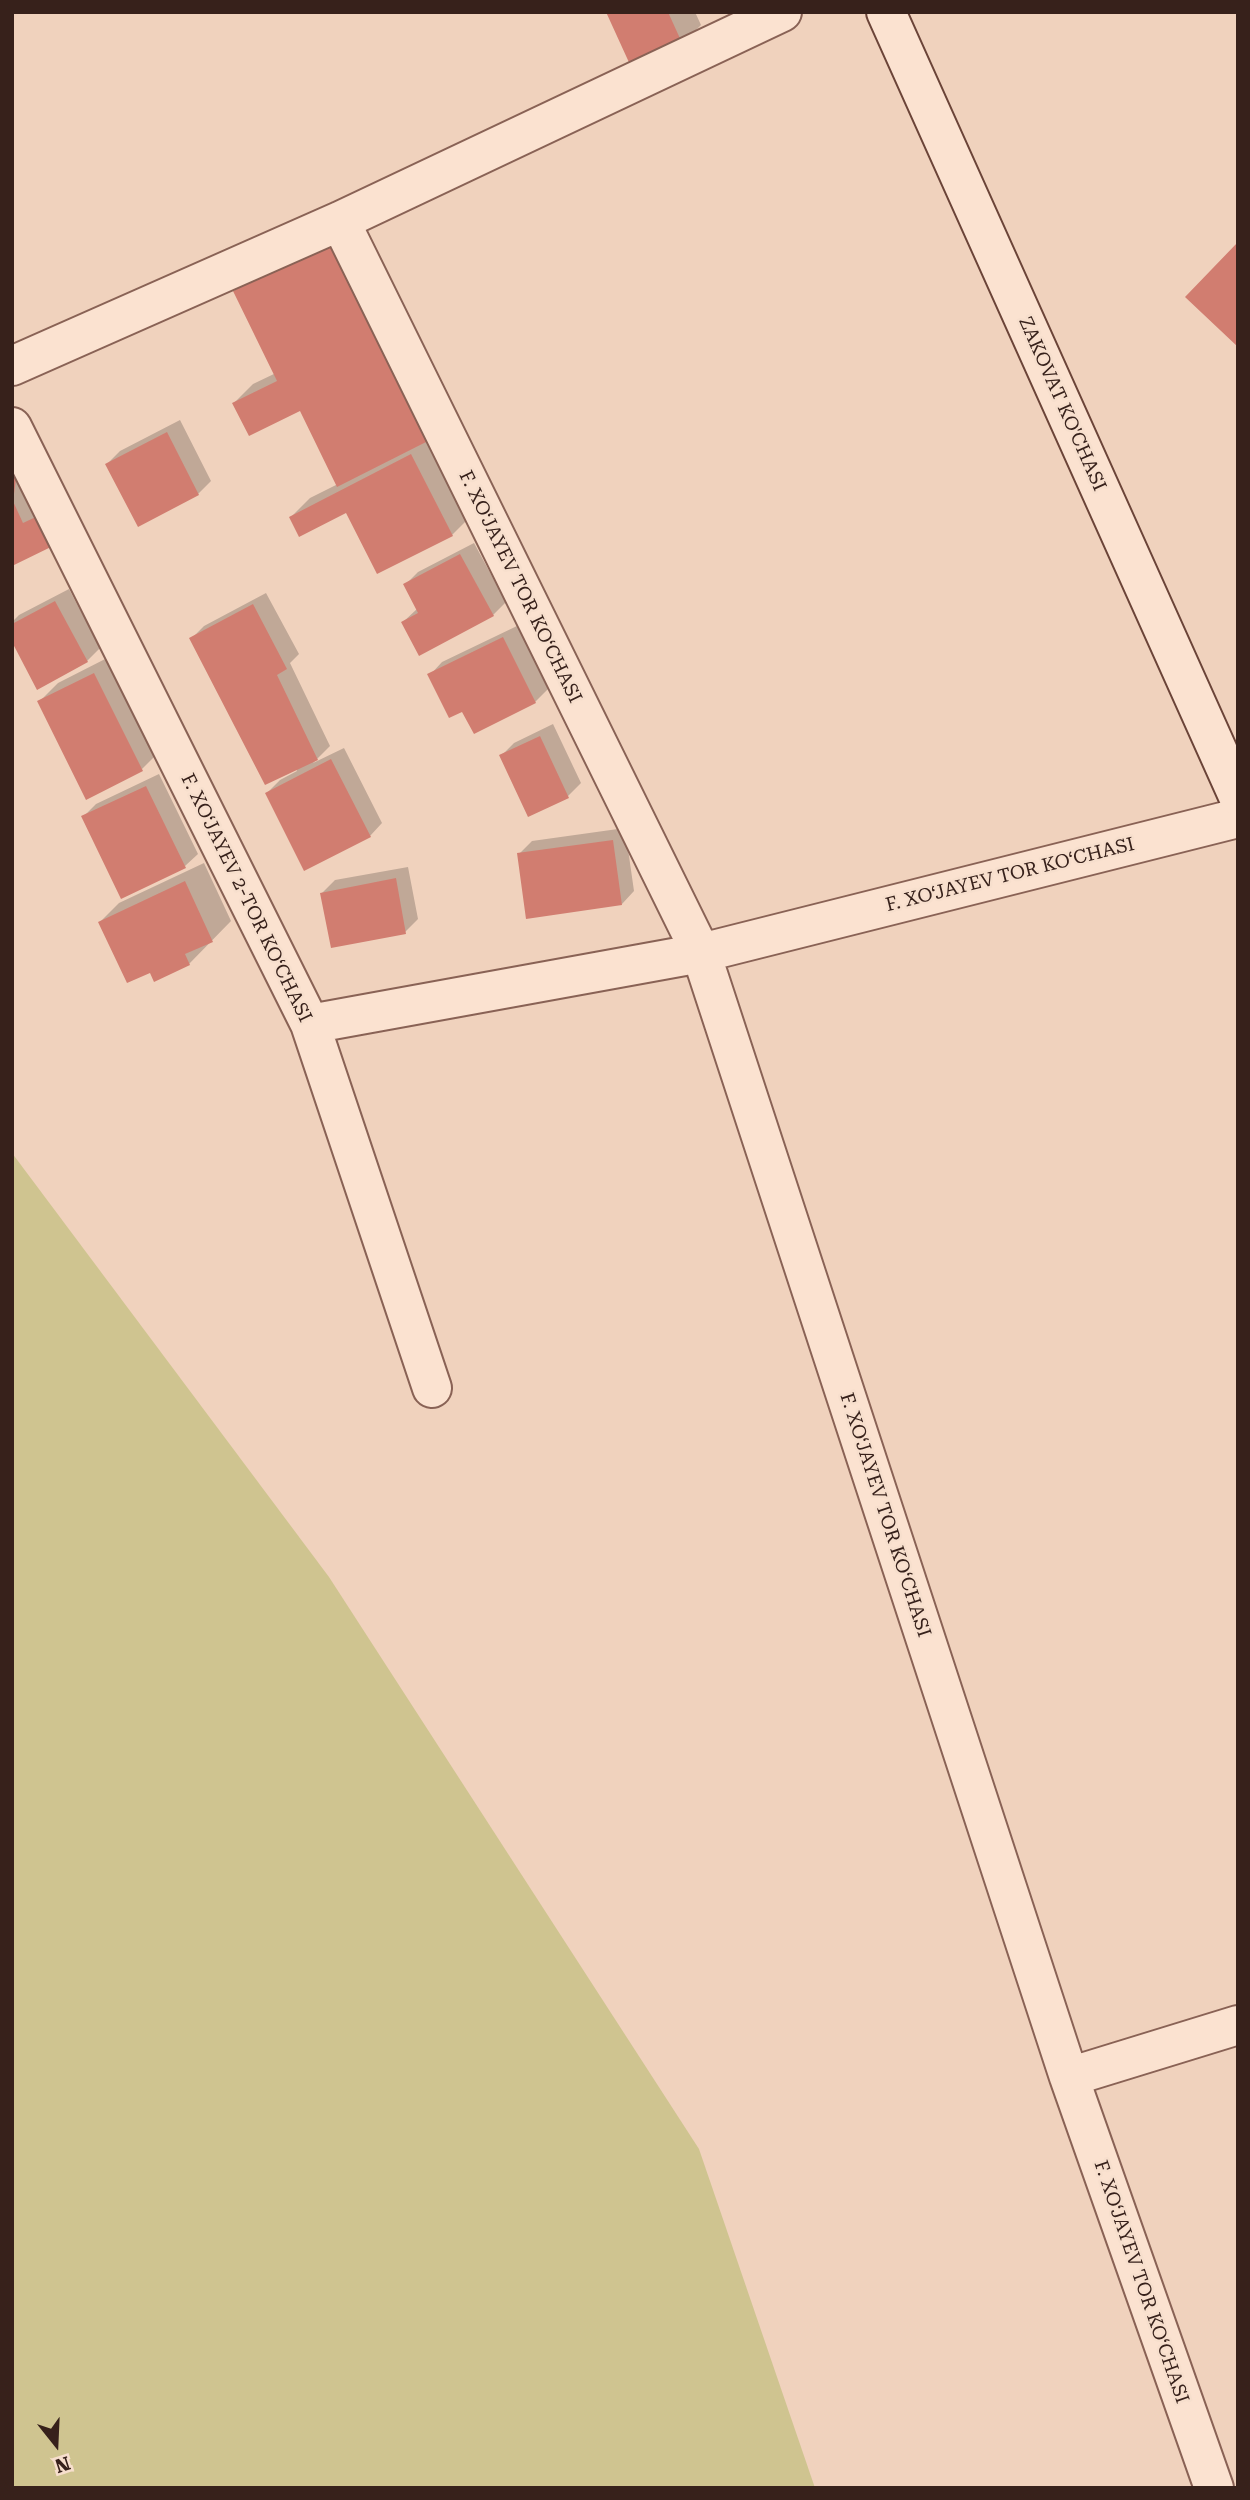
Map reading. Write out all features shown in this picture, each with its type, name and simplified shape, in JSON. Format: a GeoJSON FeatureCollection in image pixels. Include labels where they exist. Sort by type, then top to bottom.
{"type":"FeatureCollection","features":[{"type":"Feature","properties":{"kind":"street"},"geometry":{"type":"LineString","coordinates":[[12,366],[340,221],[782,12]]}},
{"type":"Feature","properties":{"kind":"street","name":"ZAKOVAT KO'CHASI"},"geometry":{"type":"LineString","coordinates":[[886,12],[1238,796]]}},
{"type":"Feature","properties":{"kind":"street","name":"F. XO‘JAYEV TOR KO‘CHASI"},"geometry":{"type":"LineString","coordinates":[[340,221],[701,953],[1069,2077],[1214,2488]]}},
{"type":"Feature","properties":{"kind":"street","name":"F. XO‘JAYEV 2-TOR KO‘CHASI"},"geometry":{"type":"LineString","coordinates":[[12,427],[310,1024],[432,1388]]}},
{"type":"Feature","properties":{"kind":"street","name":"F. XO‘JAYEV TOR KO‘CHASI"},"geometry":{"type":"LineString","coordinates":[[310,1024],[701,953],[1238,818]]}},
{"type":"Feature","properties":{"kind":"street"},"geometry":{"type":"LineString","coordinates":[[1069,2077],[1238,2025]]}},
{"type":"Feature","properties":{"kind":"shaded area"},"geometry":{"type":"Polygon","coordinates":[[[12,1153],[329,1577],[699,2149],[815,2488],[12,2488],[12,1153]]]}},
{"type":"Feature","properties":{"kind":"building"},"geometry":{"type":"Polygon","coordinates":[[[606,12],[668,12],[683,45],[632,69],[606,12]]]}},
{"type":"Feature","properties":{"kind":"building"},"geometry":{"type":"Polygon","coordinates":[[[333,241],[432,439],[337,487],[300,411],[249,436],[232,403],[277,381],[233,291],[333,241]]]}},
{"type":"Feature","properties":{"kind":"building"},"geometry":{"type":"Polygon","coordinates":[[[1238,242],[1238,347],[1185,297],[1238,242]]]}},
{"type":"Feature","properties":{"kind":"building"},"geometry":{"type":"Polygon","coordinates":[[[167,432],[199,495],[138,527],[105,464],[167,432]]]}},
{"type":"Feature","properties":{"kind":"building"},"geometry":{"type":"Polygon","coordinates":[[[411,454],[453,536],[377,574],[346,513],[299,537],[289,517],[411,454]]]}},
{"type":"Feature","properties":{"kind":"building"},"geometry":{"type":"Polygon","coordinates":[[[12,471],[16,479],[14,494],[12,493],[12,471]]]}},
{"type":"Feature","properties":{"kind":"building"},"geometry":{"type":"Polygon","coordinates":[[[12,499],[23,523],[40,515],[55,545],[12,566],[12,499]]]}},
{"type":"Feature","properties":{"kind":"building"},"geometry":{"type":"Polygon","coordinates":[[[460,554],[494,616],[419,656],[401,622],[418,613],[403,584],[460,554]]]}},
{"type":"Feature","properties":{"kind":"building"},"geometry":{"type":"Polygon","coordinates":[[[55,601],[88,662],[37,690],[12,642],[12,624],[55,601]]]}},
{"type":"Feature","properties":{"kind":"building"},"geometry":{"type":"Polygon","coordinates":[[[253,604],[287,669],[277,675],[318,760],[265,785],[189,638],[253,604]]]}},
{"type":"Feature","properties":{"kind":"building"},"geometry":{"type":"Polygon","coordinates":[[[503,637],[536,703],[474,734],[462,712],[449,718],[427,674],[503,637]]]}},
{"type":"Feature","properties":{"kind":"building"},"geometry":{"type":"Polygon","coordinates":[[[94,673],[143,771],[86,800],[37,701],[94,673]]]}},
{"type":"Feature","properties":{"kind":"building"},"geometry":{"type":"Polygon","coordinates":[[[540,736],[569,798],[528,817],[499,755],[540,736]]]}},
{"type":"Feature","properties":{"kind":"building"},"geometry":{"type":"Polygon","coordinates":[[[331,759],[371,837],[304,871],[265,793],[331,759]]]}},
{"type":"Feature","properties":{"kind":"building"},"geometry":{"type":"Polygon","coordinates":[[[146,786],[186,868],[121,899],[81,816],[146,786]]]}},
{"type":"Feature","properties":{"kind":"building"},"geometry":{"type":"Polygon","coordinates":[[[613,840],[622,905],[526,919],[517,853],[613,840]]]}},
{"type":"Feature","properties":{"kind":"building"},"geometry":{"type":"Polygon","coordinates":[[[396,878],[406,934],[331,948],[320,893],[396,878]]]}},
{"type":"Feature","properties":{"kind":"building"},"geometry":{"type":"Polygon","coordinates":[[[185,881],[213,942],[185,954],[190,965],[154,982],[150,973],[127,983],[98,922],[185,881]]]}}]}
